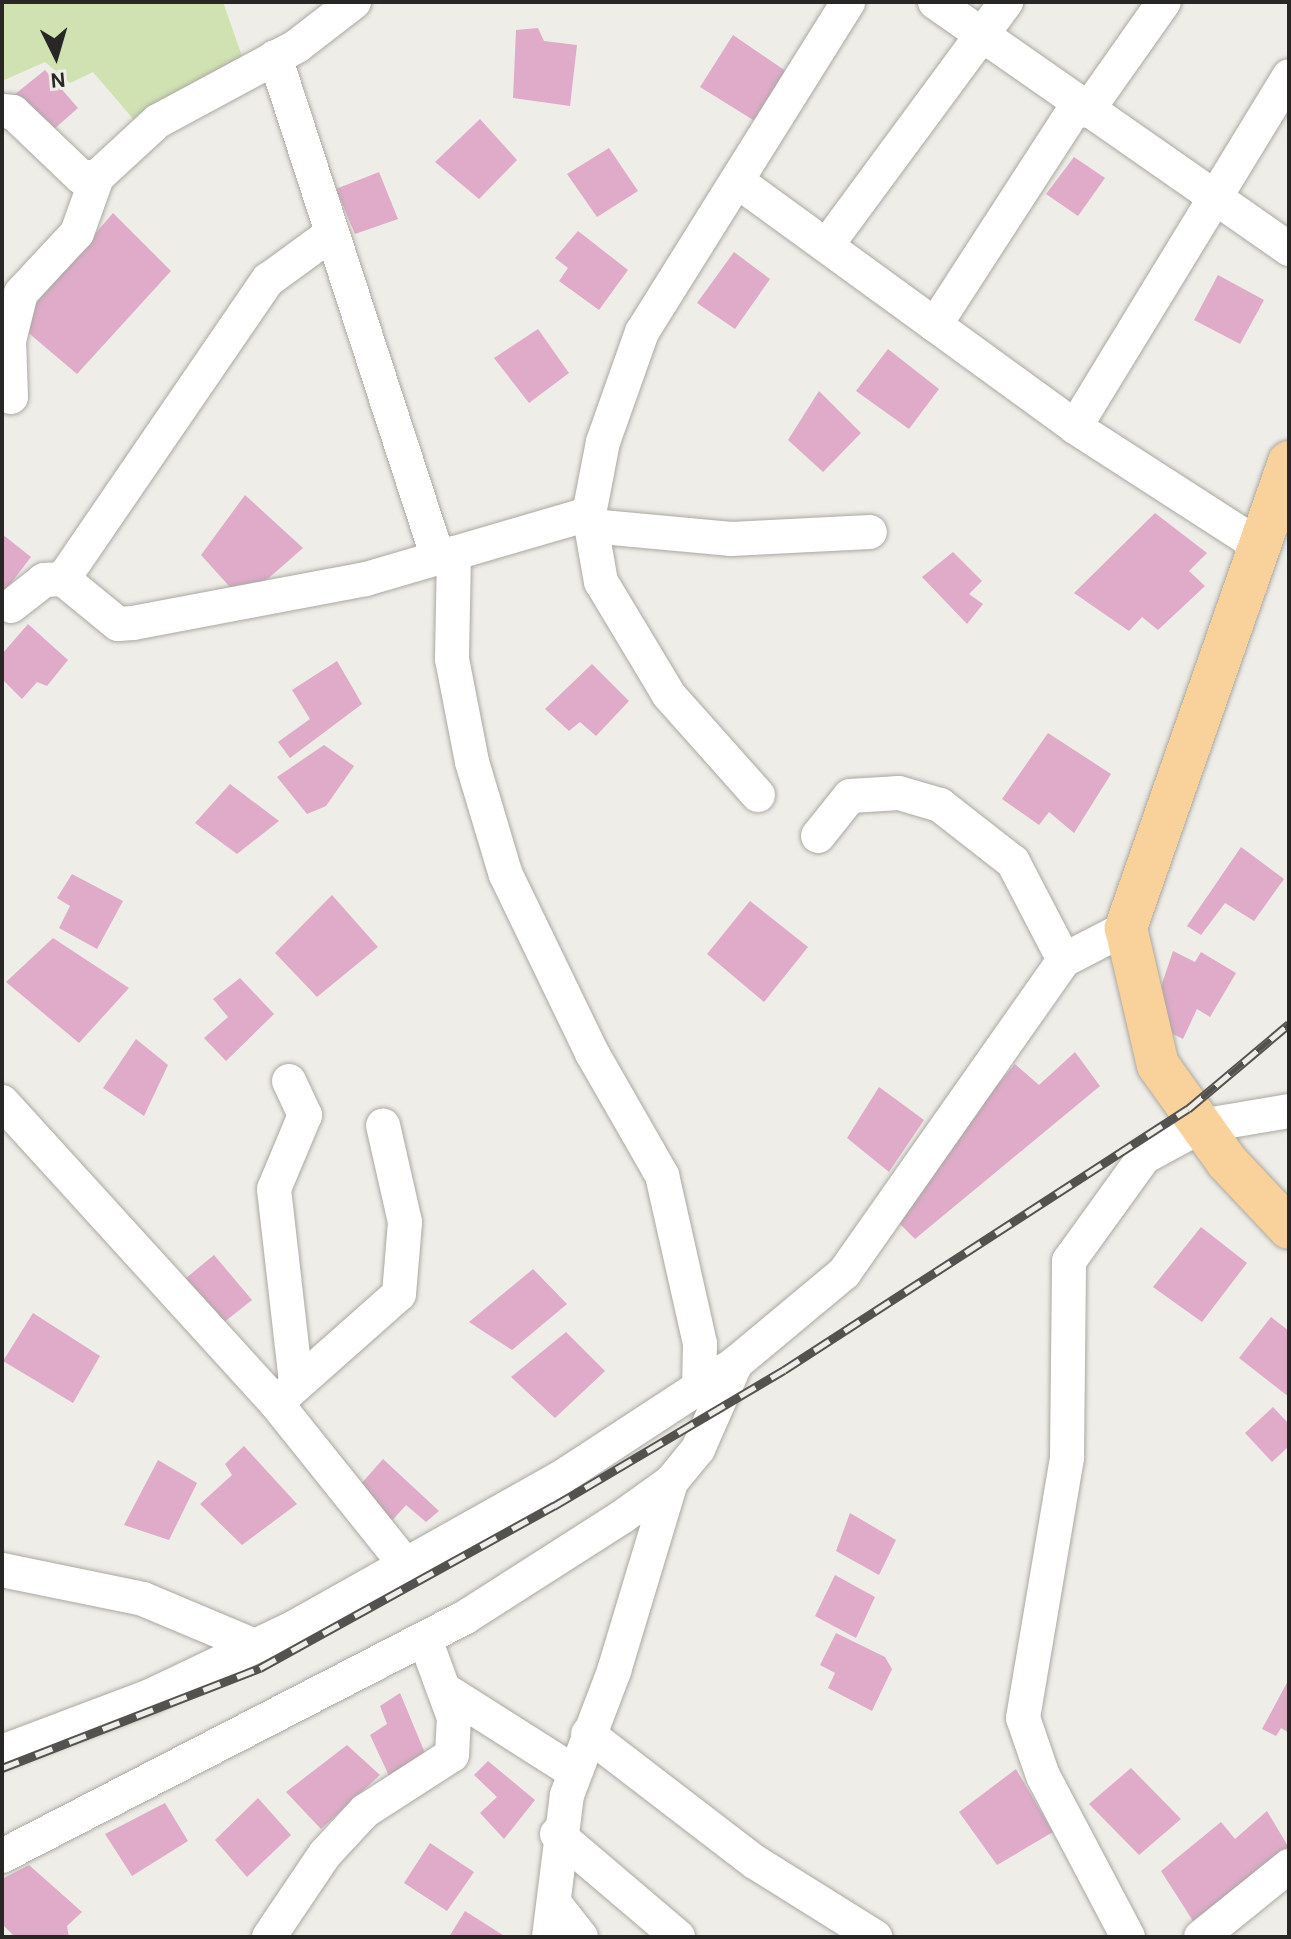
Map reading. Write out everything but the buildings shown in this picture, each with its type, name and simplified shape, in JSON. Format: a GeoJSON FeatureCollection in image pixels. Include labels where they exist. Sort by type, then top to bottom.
{"type":"FeatureCollection","features":[{"type":"Feature","properties":{"kind":"main road"},"geometry":{"type":"LineString","coordinates":[[1289,462],[1126,928],[1158,1065],[1201,1126],[1289,1228]]}},
{"type":"Feature","properties":{"kind":"street"},"geometry":{"type":"LineString","coordinates":[[11,397],[9,341],[21,293],[77,233],[97,177],[158,121],[275,57],[354,2]]}},
{"type":"Feature","properties":{"kind":"street"},"geometry":{"type":"LineString","coordinates":[[758,795],[669,695],[601,582],[590,520],[603,442],[642,332],[848,2]]}},
{"type":"Feature","properties":{"kind":"street"},"geometry":{"type":"LineString","coordinates":[[935,2],[985,34],[1082,108],[1215,194],[1289,249]]}},
{"type":"Feature","properties":{"kind":"street"},"geometry":{"type":"LineString","coordinates":[[827,245],[1006,2]]}},
{"type":"Feature","properties":{"kind":"street"},"geometry":{"type":"LineString","coordinates":[[935,325],[1082,108],[1164,2]]}},
{"type":"Feature","properties":{"kind":"street"},"geometry":{"type":"LineString","coordinates":[[275,57],[331,234],[446,556],[452,659],[472,762],[506,875],[592,1053],[662,1175],[700,1344],[699,1388]]}},
{"type":"Feature","properties":{"kind":"street"},"geometry":{"type":"LineString","coordinates":[[1075,427],[1289,76]]}},
{"type":"Feature","properties":{"kind":"street"},"geometry":{"type":"LineString","coordinates":[[2,111],[13,112],[81,177],[97,177]]}},
{"type":"Feature","properties":{"kind":"street"},"geometry":{"type":"LineString","coordinates":[[737,181],[1075,427],[1258,545]]}},
{"type":"Feature","properties":{"kind":"street"},"geometry":{"type":"LineString","coordinates":[[63,579],[268,280],[331,234]]}},
{"type":"Feature","properties":{"kind":"street"},"geometry":{"type":"LineString","coordinates":[[11,606],[44,580],[63,579],[118,624],[366,579],[590,520],[731,539],[870,532]]}},
{"type":"Feature","properties":{"kind":"street"},"geometry":{"type":"LineString","coordinates":[[818,836],[850,796],[899,793],[940,805],[1013,862],[1064,960]]}},
{"type":"Feature","properties":{"kind":"street"},"geometry":{"type":"LineString","coordinates":[[2,1752],[255,1646],[559,1479],[736,1363],[844,1273],[1064,960],[1126,928]]}},
{"type":"Feature","properties":{"kind":"street"},"geometry":{"type":"LineString","coordinates":[[286,1393],[274,1189],[305,1115],[289,1081]]}},
{"type":"Feature","properties":{"kind":"street"},"geometry":{"type":"LineString","coordinates":[[2,1102],[286,1393],[406,1565]]}},
{"type":"Feature","properties":{"kind":"street"},"geometry":{"type":"LineString","coordinates":[[1128,1937],[1043,1776],[1023,1718],[1067,1457],[1069,1261],[1144,1157],[1201,1126],[1289,1111]]}},
{"type":"Feature","properties":{"kind":"street"},"geometry":{"type":"LineString","coordinates":[[286,1393],[399,1294],[405,1222],[383,1125]]}},
{"type":"Feature","properties":{"kind":"street"},"geometry":{"type":"LineString","coordinates":[[549,1937],[555,1904],[557,1834],[574,1772],[671,1482],[722,1408],[736,1363]]}},
{"type":"Feature","properties":{"kind":"street"},"geometry":{"type":"LineString","coordinates":[[2,1856],[425,1639],[671,1482]]}},
{"type":"Feature","properties":{"kind":"street"},"geometry":{"type":"LineString","coordinates":[[2,1570],[143,1599],[255,1646]]}},
{"type":"Feature","properties":{"kind":"street"},"geometry":{"type":"LineString","coordinates":[[269,1937],[325,1854],[365,1811],[452,1755],[456,1728],[425,1639]]}},
{"type":"Feature","properties":{"kind":"street"},"geometry":{"type":"LineString","coordinates":[[445,1690],[574,1772]]}},
{"type":"Feature","properties":{"kind":"street"},"geometry":{"type":"LineString","coordinates":[[588,1734],[755,1862],[875,1937]]}},
{"type":"Feature","properties":{"kind":"street"},"geometry":{"type":"LineString","coordinates":[[557,1834],[678,1937]]}},
{"type":"Feature","properties":{"kind":"street"},"geometry":{"type":"LineString","coordinates":[[1201,1937],[1289,1866]]}},
{"type":"Feature","properties":{"kind":"street"},"geometry":{"type":"LineString","coordinates":[[555,1904],[581,1937]]}},
{"type":"Feature","properties":{"kind":"green space"},"geometry":{"type":"Polygon","coordinates":[[[2,2],[223,2],[243,59],[134,120],[93,72],[70,83],[45,62],[2,81],[2,2]]]}},
{"type":"Feature","properties":{"kind":"railway"},"geometry":{"type":"LineString","coordinates":[[2,1768],[260,1668],[554,1506],[784,1370],[1188,1109],[1289,1024]]}}]}
